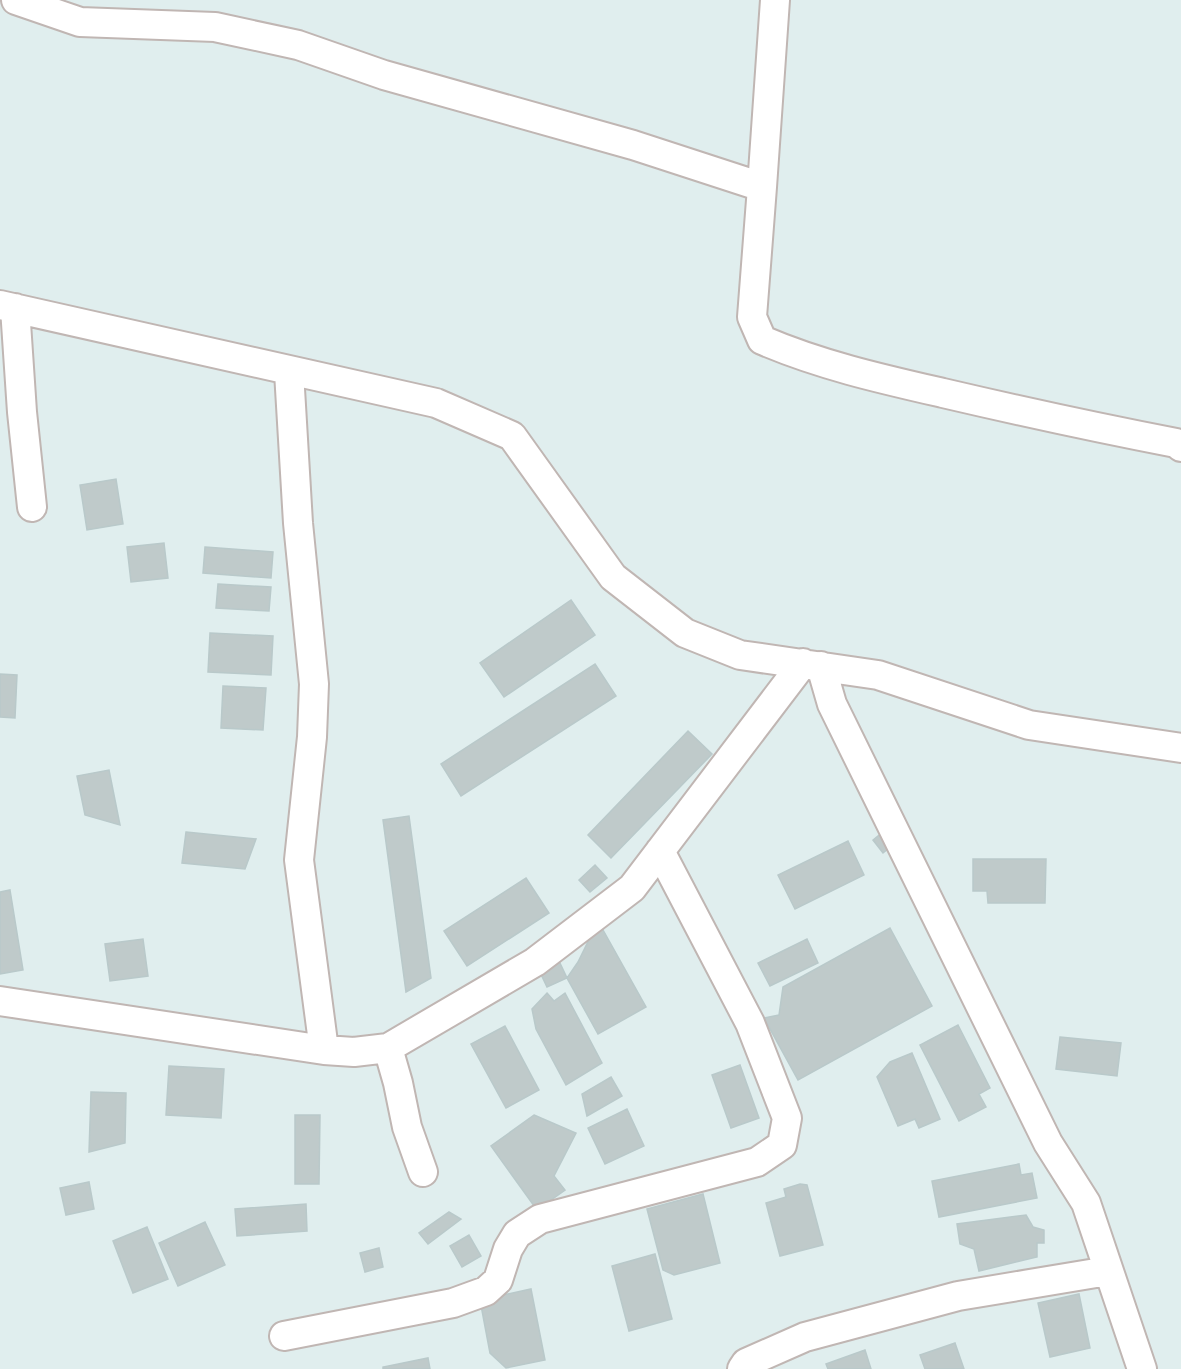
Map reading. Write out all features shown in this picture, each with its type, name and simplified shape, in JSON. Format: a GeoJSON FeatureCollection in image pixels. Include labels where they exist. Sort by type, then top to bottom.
{"type":"FeatureCollection","features":[{"type":"Feature","properties":{"kind":"street"},"geometry":{"type":"LineString","coordinates":[[16,0],[80,22],[215,27],[298,45],[384,75],[633,145],[762,187]]}},
{"type":"Feature","properties":{"kind":"street"},"geometry":{"type":"LineString","coordinates":[[775,0],[752,317],[762,340],[793,354],[872,376],[1048,418],[1176,443],[1181,447]]}},
{"type":"Feature","properties":{"kind":"street"},"geometry":{"type":"LineString","coordinates":[[32,507],[8,306],[289,372],[436,403],[512,436],[613,577],[685,633],[740,655],[878,675],[1029,725],[1181,748]]}},
{"type":"Feature","properties":{"kind":"street"},"geometry":{"type":"LineString","coordinates":[[289,372],[298,523],[314,684],[312,737],[299,860],[324,1050]]}},
{"type":"Feature","properties":{"kind":"street"},"geometry":{"type":"LineString","coordinates":[[0,1001],[324,1050],[354,1053],[388,1048],[535,962],[632,888],[812,664]]}},
{"type":"Feature","properties":{"kind":"street"},"geometry":{"type":"LineString","coordinates":[[812,664],[1048,1143],[1086,1203],[1142,1369]]}},
{"type":"Feature","properties":{"kind":"street"},"geometry":{"type":"LineString","coordinates":[[284,1336],[453,1303],[486,1291],[498,1280],[508,1249],[517,1234],[540,1219],[757,1162],[782,1145],[787,1119],[750,1023],[660,851]]}},
{"type":"Feature","properties":{"kind":"street"},"geometry":{"type":"LineString","coordinates":[[388,1048],[407,1127],[423,1172]]}},
{"type":"Feature","properties":{"kind":"street"},"geometry":{"type":"LineString","coordinates":[[742,1369],[746,1363],[805,1337],[826,1331],[958,1296],[1108,1271]]}},
{"type":"Feature","properties":{"kind":"building"},"geometry":{"type":"Polygon","coordinates":[[[116,479],[123,524],[87,530],[80,485],[116,479]]]}},
{"type":"Feature","properties":{"kind":"building"},"geometry":{"type":"Polygon","coordinates":[[[164,543],[168,578],[131,582],[127,547],[164,543]]]}},
{"type":"Feature","properties":{"kind":"building"},"geometry":{"type":"Polygon","coordinates":[[[205,547],[273,552],[271,578],[203,573],[205,547]]]}},
{"type":"Feature","properties":{"kind":"building"},"geometry":{"type":"Polygon","coordinates":[[[218,584],[271,587],[269,611],[216,608],[218,584]]]}},
{"type":"Feature","properties":{"kind":"building"},"geometry":{"type":"Polygon","coordinates":[[[571,600],[595,635],[504,697],[480,663],[571,600]]]}},
{"type":"Feature","properties":{"kind":"building"},"geometry":{"type":"Polygon","coordinates":[[[210,633],[273,636],[271,675],[208,672],[210,633]]]}},
{"type":"Feature","properties":{"kind":"building"},"geometry":{"type":"Polygon","coordinates":[[[595,664],[616,696],[461,796],[441,764],[595,664]]]}},
{"type":"Feature","properties":{"kind":"building"},"geometry":{"type":"Polygon","coordinates":[[[0,674],[17,675],[15,718],[0,717],[0,674]]]}},
{"type":"Feature","properties":{"kind":"building"},"geometry":{"type":"Polygon","coordinates":[[[223,686],[266,688],[263,730],[221,728],[223,686]]]}},
{"type":"Feature","properties":{"kind":"building"},"geometry":{"type":"Polygon","coordinates":[[[688,731],[712,754],[611,858],[588,835],[688,731]]]}},
{"type":"Feature","properties":{"kind":"building"},"geometry":{"type":"Polygon","coordinates":[[[109,770],[120,825],[85,815],[77,776],[109,770]]]}},
{"type":"Feature","properties":{"kind":"building"},"geometry":{"type":"Polygon","coordinates":[[[409,816],[431,978],[406,992],[383,820],[409,816]]]}},
{"type":"Feature","properties":{"kind":"building"},"geometry":{"type":"Polygon","coordinates":[[[884,831],[894,844],[883,853],[873,840],[884,831]]]}},
{"type":"Feature","properties":{"kind":"building"},"geometry":{"type":"Polygon","coordinates":[[[186,832],[256,839],[245,869],[182,863],[186,832]]]}},
{"type":"Feature","properties":{"kind":"building"},"geometry":{"type":"Polygon","coordinates":[[[848,841],[864,875],[795,909],[778,875],[848,841]]]}},
{"type":"Feature","properties":{"kind":"building"},"geometry":{"type":"Polygon","coordinates":[[[973,859],[1046,859],[1045,903],[988,903],[987,891],[973,891],[973,859]]]}},
{"type":"Feature","properties":{"kind":"building"},"geometry":{"type":"Polygon","coordinates":[[[595,865],[607,878],[590,892],[579,880],[595,865]]]}},
{"type":"Feature","properties":{"kind":"building"},"geometry":{"type":"Polygon","coordinates":[[[526,878],[549,913],[467,966],[444,931],[526,878]]]}},
{"type":"Feature","properties":{"kind":"building"},"geometry":{"type":"Polygon","coordinates":[[[10,890],[23,970],[0,974],[0,892],[10,890]]]}},
{"type":"Feature","properties":{"kind":"building"},"geometry":{"type":"Polygon","coordinates":[[[598,921],[646,1007],[598,1034],[567,978],[578,962],[598,921]]]}},
{"type":"Feature","properties":{"kind":"building"},"geometry":{"type":"Polygon","coordinates":[[[890,928],[932,1006],[798,1080],[764,1018],[779,1015],[783,987],[890,928]]]}},
{"type":"Feature","properties":{"kind":"building"},"geometry":{"type":"Polygon","coordinates":[[[143,939],[148,976],[110,981],[105,944],[143,939]]]}},
{"type":"Feature","properties":{"kind":"building"},"geometry":{"type":"Polygon","coordinates":[[[807,939],[818,963],[770,986],[758,963],[807,939]]]}},
{"type":"Feature","properties":{"kind":"building"},"geometry":{"type":"Polygon","coordinates":[[[559,961],[567,978],[547,987],[539,970],[559,961]]]}},
{"type":"Feature","properties":{"kind":"building"},"geometry":{"type":"Polygon","coordinates":[[[547,993],[554,1001],[565,993],[602,1063],[566,1085],[536,1029],[532,1009],[547,993]]]}},
{"type":"Feature","properties":{"kind":"building"},"geometry":{"type":"Polygon","coordinates":[[[958,1025],[990,1088],[979,1094],[986,1107],[959,1121],[920,1045],[958,1025]]]}},
{"type":"Feature","properties":{"kind":"building"},"geometry":{"type":"Polygon","coordinates":[[[505,1026],[539,1090],[506,1108],[471,1044],[505,1026]]]}},
{"type":"Feature","properties":{"kind":"building"},"geometry":{"type":"Polygon","coordinates":[[[1060,1037],[1121,1043],[1117,1076],[1056,1069],[1060,1037]]]}},
{"type":"Feature","properties":{"kind":"building"},"geometry":{"type":"Polygon","coordinates":[[[912,1053],[940,1119],[919,1128],[915,1119],[898,1126],[877,1077],[890,1062],[912,1053]]]}},
{"type":"Feature","properties":{"kind":"building"},"geometry":{"type":"Polygon","coordinates":[[[740,1065],[759,1118],[731,1128],[712,1075],[740,1065]]]}},
{"type":"Feature","properties":{"kind":"building"},"geometry":{"type":"Polygon","coordinates":[[[169,1066],[224,1069],[221,1118],[166,1115],[169,1066]]]}},
{"type":"Feature","properties":{"kind":"building"},"geometry":{"type":"Polygon","coordinates":[[[611,1077],[622,1096],[587,1116],[582,1094],[611,1077]]]}},
{"type":"Feature","properties":{"kind":"building"},"geometry":{"type":"Polygon","coordinates":[[[91,1092],[126,1093],[125,1143],[89,1152],[91,1092]]]}},
{"type":"Feature","properties":{"kind":"building"},"geometry":{"type":"Polygon","coordinates":[[[627,1109],[644,1146],[605,1164],[588,1128],[627,1109]]]}},
{"type":"Feature","properties":{"kind":"building"},"geometry":{"type":"Polygon","coordinates":[[[295,1115],[320,1115],[319,1184],[295,1184],[295,1115]]]}},
{"type":"Feature","properties":{"kind":"building"},"geometry":{"type":"Polygon","coordinates":[[[534,1115],[576,1133],[554,1176],[565,1190],[537,1210],[491,1146],[534,1115]]]}},
{"type":"Feature","properties":{"kind":"building"},"geometry":{"type":"Polygon","coordinates":[[[1019,1164],[1021,1175],[1032,1173],[1037,1198],[939,1217],[932,1181],[1019,1164]]]}},
{"type":"Feature","properties":{"kind":"building"},"geometry":{"type":"Polygon","coordinates":[[[89,1182],[94,1209],[66,1215],[60,1188],[89,1182]]]}},
{"type":"Feature","properties":{"kind":"building"},"geometry":{"type":"Polygon","coordinates":[[[800,1184],[807,1185],[823,1245],[780,1256],[766,1203],[786,1197],[784,1189],[800,1184]]]}},
{"type":"Feature","properties":{"kind":"building"},"geometry":{"type":"Polygon","coordinates":[[[703,1194],[720,1263],[674,1275],[663,1270],[647,1209],[703,1194]]]}},
{"type":"Feature","properties":{"kind":"building"},"geometry":{"type":"Polygon","coordinates":[[[306,1204],[307,1231],[237,1236],[235,1209],[306,1204]]]}},
{"type":"Feature","properties":{"kind":"building"},"geometry":{"type":"Polygon","coordinates":[[[449,1212],[461,1219],[428,1244],[419,1233],[449,1212]]]}},
{"type":"Feature","properties":{"kind":"building"},"geometry":{"type":"Polygon","coordinates":[[[1026,1215],[1033,1227],[1044,1230],[1044,1243],[1037,1243],[1037,1257],[979,1271],[974,1249],[960,1244],[957,1224],[1026,1215]]]}},
{"type":"Feature","properties":{"kind":"building"},"geometry":{"type":"Polygon","coordinates":[[[205,1222],[225,1265],[178,1286],[159,1243],[205,1222]]]}},
{"type":"Feature","properties":{"kind":"building"},"geometry":{"type":"Polygon","coordinates":[[[147,1227],[168,1279],[133,1293],[113,1241],[147,1227]]]}},
{"type":"Feature","properties":{"kind":"building"},"geometry":{"type":"Polygon","coordinates":[[[469,1235],[481,1256],[462,1267],[450,1246],[469,1235]]]}},
{"type":"Feature","properties":{"kind":"building"},"geometry":{"type":"Polygon","coordinates":[[[379,1248],[383,1267],[365,1272],[360,1253],[379,1248]]]}},
{"type":"Feature","properties":{"kind":"building"},"geometry":{"type":"Polygon","coordinates":[[[655,1254],[672,1319],[629,1331],[612,1266],[655,1254]]]}},
{"type":"Feature","properties":{"kind":"building"},"geometry":{"type":"Polygon","coordinates":[[[531,1289],[545,1360],[506,1368],[490,1353],[480,1300],[531,1289]]]}},
{"type":"Feature","properties":{"kind":"building"},"geometry":{"type":"Polygon","coordinates":[[[1079,1294],[1090,1348],[1050,1357],[1038,1303],[1079,1294]]]}},
{"type":"Feature","properties":{"kind":"building"},"geometry":{"type":"Polygon","coordinates":[[[955,1343],[964,1369],[925,1369],[920,1355],[955,1343]]]}},
{"type":"Feature","properties":{"kind":"building"},"geometry":{"type":"Polygon","coordinates":[[[865,1350],[871,1369],[828,1369],[826,1364],[865,1350]]]}},
{"type":"Feature","properties":{"kind":"building"},"geometry":{"type":"Polygon","coordinates":[[[428,1358],[430,1369],[383,1369],[383,1367],[428,1358]]]}}]}
